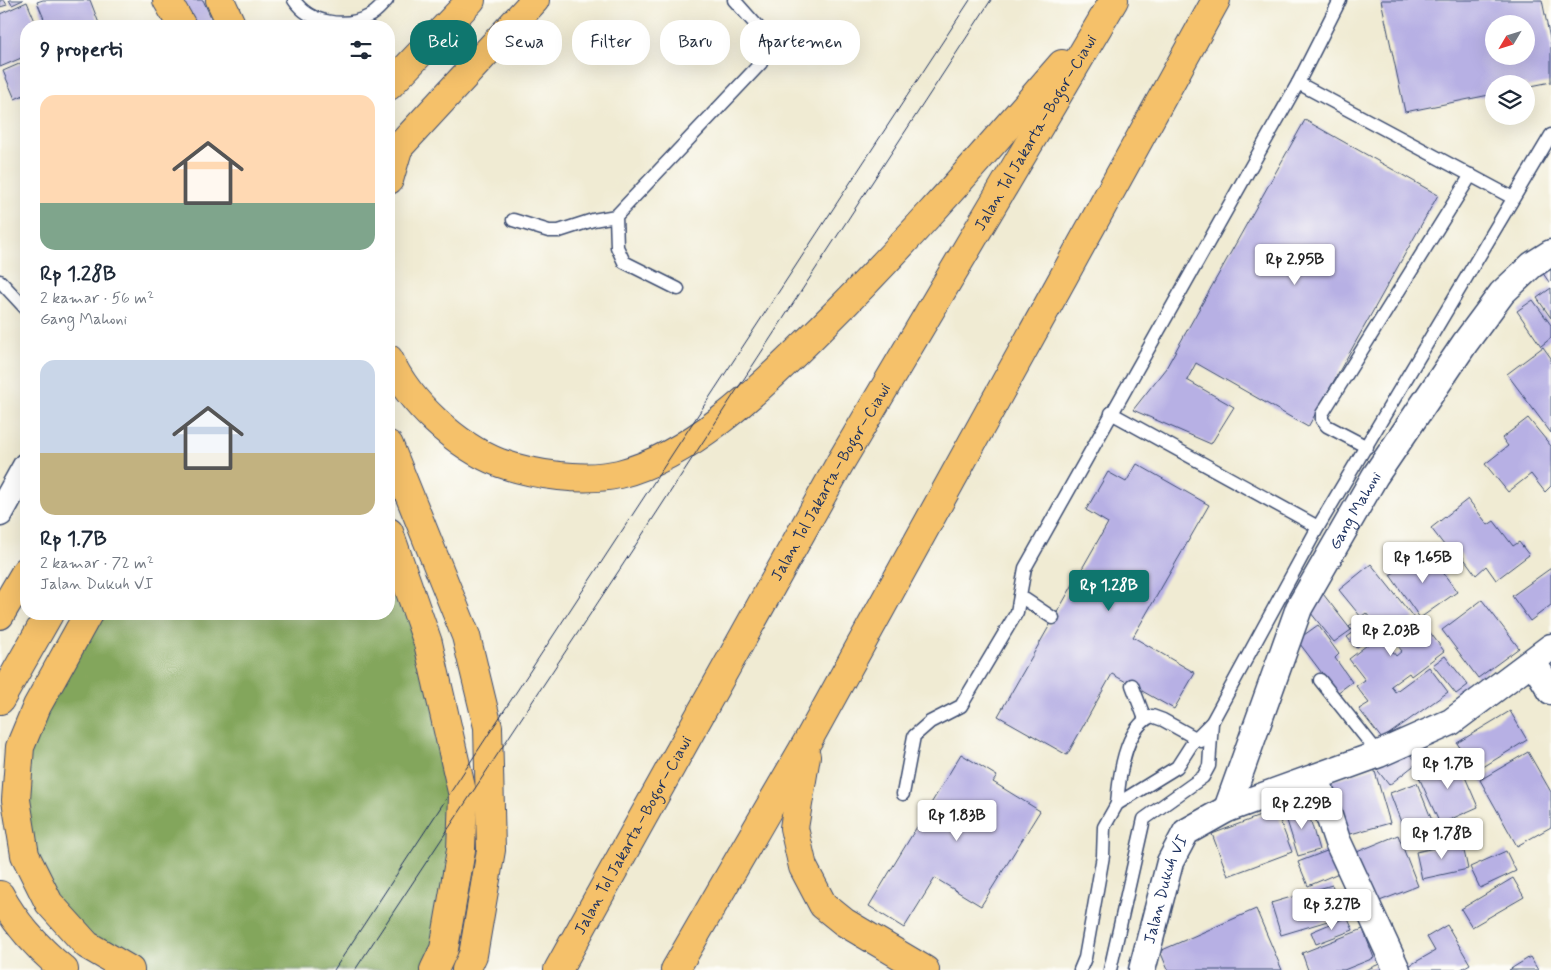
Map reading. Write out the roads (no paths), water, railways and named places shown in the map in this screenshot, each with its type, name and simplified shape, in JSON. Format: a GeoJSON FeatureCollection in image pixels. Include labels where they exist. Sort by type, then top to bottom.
{"type":"FeatureCollection","features":[{"type":"Feature","properties":{"kind":"main road"},"geometry":{"type":"LineString","coordinates":[[167,0],[179,20]]}},
{"type":"Feature","properties":{"kind":"main road"},"geometry":{"type":"LineString","coordinates":[[220,0],[229,20]]}},
{"type":"Feature","properties":{"kind":"main road"},"geometry":{"type":"LineString","coordinates":[[395,78],[471,0]]}},
{"type":"Feature","properties":{"kind":"main road"},"geometry":{"type":"LineString","coordinates":[[395,151],[535,0]]}},
{"type":"Feature","properties":{"kind":"main road"},"geometry":{"type":"LineString","coordinates":[[675,970],[810,737],[1216,0]]}},
{"type":"Feature","properties":{"kind":"main road"},"geometry":{"type":"LineString","coordinates":[[395,368],[415,398],[437,422],[460,442],[484,457],[513,468],[572,477],[618,474],[672,454],[754,394],[888,262],[1110,7]]}},
{"type":"Feature","properties":{"kind":"main road","name":"Jalan Tol Jakarta–Bogor–Ciawi"},"geometry":{"type":"LineString","coordinates":[[558,970],[840,463],[1110,7]]}},
{"type":"Feature","properties":{"kind":"main road"},"geometry":{"type":"LineString","coordinates":[[395,460],[466,636],[488,727],[490,850],[473,955],[466,970]]}},
{"type":"Feature","properties":{"kind":"main road"},"geometry":{"type":"LineString","coordinates":[[395,549],[428,643],[463,796],[461,850],[444,949],[434,970]]}},
{"type":"Feature","properties":{"kind":"main road"},"geometry":{"type":"LineString","coordinates":[[0,615],[20,581]]}},
{"type":"Feature","properties":{"kind":"main road"},"geometry":{"type":"LineString","coordinates":[[0,700],[45,620]]}},
{"type":"Feature","properties":{"kind":"main road"},"geometry":{"type":"LineString","coordinates":[[85,620],[38,706],[20,747],[16,800],[25,855],[49,903],[87,945],[130,970]]}},
{"type":"Feature","properties":{"kind":"main road"},"geometry":{"type":"LineString","coordinates":[[810,737],[794,828],[803,867],[823,905],[844,922],[925,970]]}},
{"type":"Feature","properties":{"kind":"main road"},"geometry":{"type":"LineString","coordinates":[[0,895],[10,913],[37,947],[64,970]]}},
{"type":"Feature","properties":{"kind":"street","name":"Gang Mahoni"},"geometry":{"type":"LineString","coordinates":[[1227,809],[1299,608],[1375,476],[1465,343],[1502,293],[1532,265],[1551,253]]}},
{"type":"Feature","properties":{"kind":"street"},"geometry":{"type":"LineString","coordinates":[[1,507],[20,476]]}},
{"type":"Feature","properties":{"kind":"street","name":"Jalan Dukuh VI"},"geometry":{"type":"LineString","coordinates":[[1142,970],[1151,928],[1170,862],[1186,832],[1227,809],[1379,754],[1451,722],[1542,654]]}},
{"type":"Feature","properties":{"kind":"street"},"geometry":{"type":"LineString","coordinates":[[1542,654],[1551,691]]}},
{"type":"Feature","properties":{"kind":"street"},"geometry":{"type":"LineString","coordinates":[[1316,777],[1337,840],[1397,970]]}},
{"type":"Feature","properties":{"kind":"lane"},"geometry":{"type":"LineString","coordinates":[[178,0],[188,20]]}},
{"type":"Feature","properties":{"kind":"lane"},"geometry":{"type":"LineString","coordinates":[[208,0],[217,20]]}},
{"type":"Feature","properties":{"kind":"lane"},"geometry":{"type":"LineString","coordinates":[[294,0],[300,9],[317,19],[323,20]]}},
{"type":"Feature","properties":{"kind":"lane"},"geometry":{"type":"LineString","coordinates":[[353,20],[369,16],[387,0]]}},
{"type":"Feature","properties":{"kind":"lane"},"geometry":{"type":"LineString","coordinates":[[513,220],[549,231],[560,231],[593,220],[616,216],[762,63],[766,46],[758,27],[734,0]]}},
{"type":"Feature","properties":{"kind":"lane"},"geometry":{"type":"LineString","coordinates":[[902,794],[914,736],[930,722],[960,706],[1017,612],[1025,568],[1298,83],[1340,0]]}},
{"type":"Feature","properties":{"kind":"lane"},"geometry":{"type":"LineString","coordinates":[[1298,83],[1513,198]]}},
{"type":"Feature","properties":{"kind":"lane"},"geometry":{"type":"LineString","coordinates":[[1117,804],[1177,767],[1195,739],[1212,722],[1318,528],[1551,135]]}},
{"type":"Feature","properties":{"kind":"lane"},"geometry":{"type":"LineString","coordinates":[[1367,447],[1327,426],[1322,420],[1322,414],[1472,175]]}},
{"type":"Feature","properties":{"kind":"lane"},"geometry":{"type":"LineString","coordinates":[[616,216],[617,247],[624,262],[678,290]]}},
{"type":"Feature","properties":{"kind":"lane"},"geometry":{"type":"LineString","coordinates":[[0,281],[20,303]]}},
{"type":"Feature","properties":{"kind":"lane"},"geometry":{"type":"LineString","coordinates":[[1111,413],[1318,528]]}},
{"type":"Feature","properties":{"kind":"lane"},"geometry":{"type":"LineString","coordinates":[[1020,596],[1053,618]]}},
{"type":"Feature","properties":{"kind":"lane"},"geometry":{"type":"LineString","coordinates":[[1320,680],[1379,754]]}},
{"type":"Feature","properties":{"kind":"lane"},"geometry":{"type":"LineString","coordinates":[[1132,685],[1145,719]]}},
{"type":"Feature","properties":{"kind":"lane"},"geometry":{"type":"LineString","coordinates":[[1080,970],[1085,958],[1103,856],[1104,827],[1117,804],[1119,773],[1134,731],[1145,719],[1152,716],[1212,746]]}},
{"type":"Feature","properties":{"kind":"lane"},"geometry":{"type":"LineString","coordinates":[[1110,970],[1144,819],[1203,776],[1209,766],[1212,746],[1212,722]]}},
{"type":"Feature","properties":{"kind":"tram line"},"geometry":{"type":"LineString","coordinates":[[334,970],[970,0]]}},
{"type":"Feature","properties":{"kind":"tram line"},"geometry":{"type":"LineString","coordinates":[[355,970],[620,569],[991,0]]}}]}
